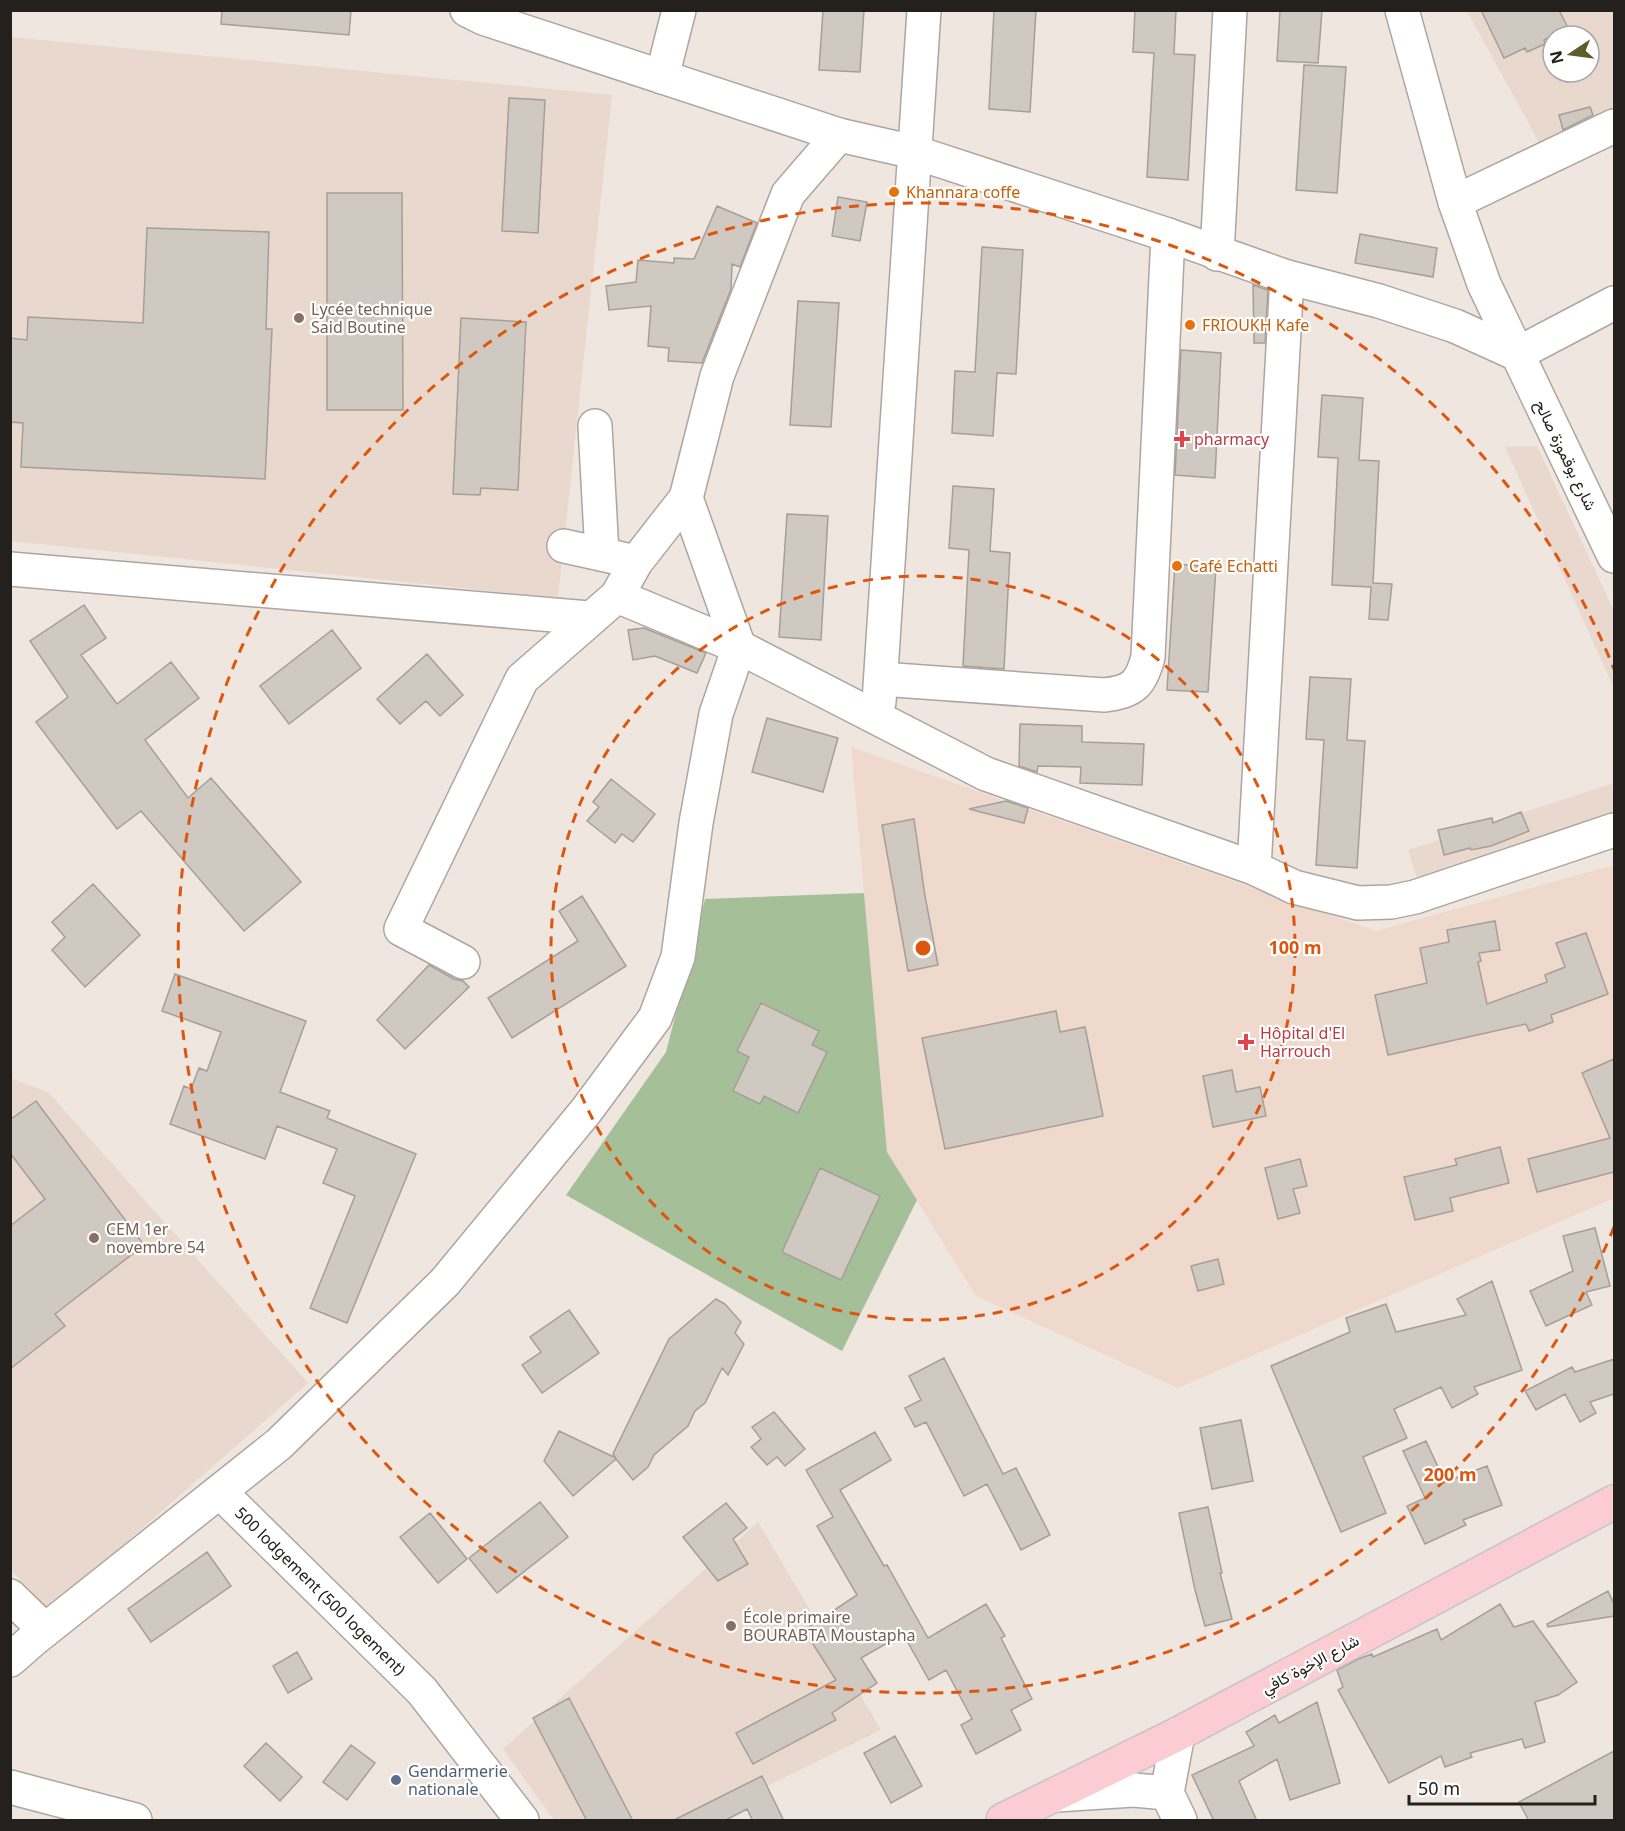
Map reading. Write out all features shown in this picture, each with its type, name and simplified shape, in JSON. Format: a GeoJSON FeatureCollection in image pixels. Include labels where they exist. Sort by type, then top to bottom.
{"type":"FeatureCollection","features":[{"type":"Feature","properties":{"kind":"main road","name":"شارع الإخوة كافي"},"geometry":{"type":"LineString","coordinates":[[1003,1821],[1173,1737],[1614,1502]]}},
{"type":"Feature","properties":{"kind":"street"},"geometry":{"type":"LineString","coordinates":[[467,10],[483,18],[839,135],[914,152],[1168,235],[1287,277],[1379,301],[1455,326],[1517,354],[1614,303]]}},
{"type":"Feature","properties":{"kind":"street"},"geometry":{"type":"LineString","coordinates":[[662,77],[679,10]]}},
{"type":"Feature","properties":{"kind":"street"},"geometry":{"type":"LineString","coordinates":[[878,718],[924,10]]}},
{"type":"Feature","properties":{"kind":"street"},"geometry":{"type":"LineString","coordinates":[[1217,254],[1230,10]]}},
{"type":"Feature","properties":{"kind":"street","name":"شارع بوقموزة صالح"},"geometry":{"type":"LineString","coordinates":[[1402,10],[1455,202],[1484,284],[1614,556]]}},
{"type":"Feature","properties":{"kind":"street"},"geometry":{"type":"LineString","coordinates":[[1455,202],[1614,126]]}},
{"type":"Feature","properties":{"kind":"street"},"geometry":{"type":"LineString","coordinates":[[463,962],[400,929],[522,679],[589,618],[617,596],[636,562],[686,498],[717,376],[788,194],[839,135]]}},
{"type":"Feature","properties":{"kind":"street"},"geometry":{"type":"LineString","coordinates":[[880,679],[1104,695],[1119,693],[1135,686],[1144,673],[1148,657],[1168,235]]}},
{"type":"Feature","properties":{"kind":"street"},"geometry":{"type":"LineString","coordinates":[[1254,868],[1287,277]]}},
{"type":"Feature","properties":{"kind":"street"},"geometry":{"type":"LineString","coordinates":[[595,426],[602,554]]}},
{"type":"Feature","properties":{"kind":"street"},"geometry":{"type":"LineString","coordinates":[[10,1660],[279,1444],[445,1282],[586,1112],[655,1018],[678,957],[696,823],[716,714],[739,647],[686,498]]}},
{"type":"Feature","properties":{"kind":"street"},"geometry":{"type":"LineString","coordinates":[[564,546],[636,562]]}},
{"type":"Feature","properties":{"kind":"street"},"geometry":{"type":"LineString","coordinates":[[10,569],[589,618]]}},
{"type":"Feature","properties":{"kind":"street"},"geometry":{"type":"LineString","coordinates":[[617,596],[739,647],[986,774],[1254,868],[1294,887],[1358,903],[1391,902],[1414,897],[1614,830]]}},
{"type":"Feature","properties":{"kind":"street","name":"500 lodgement (500 logement)"},"geometry":{"type":"LineString","coordinates":[[220,1492],[422,1690],[522,1821]]}},
{"type":"Feature","properties":{"kind":"street"},"geometry":{"type":"LineString","coordinates":[[10,1596],[45,1630]]}},
{"type":"Feature","properties":{"kind":"street"},"geometry":{"type":"LineString","coordinates":[[1067,1789],[1134,1790],[1173,1807],[1173,1737]]}},
{"type":"Feature","properties":{"kind":"street"},"geometry":{"type":"LineString","coordinates":[[10,1787],[135,1821]]}},
{"type":"Feature","properties":{"kind":"shaded area"},"geometry":{"type":"Polygon","coordinates":[[[1467,11],[1614,11],[1614,123],[1546,155],[1467,11]]]}},
{"type":"Feature","properties":{"kind":"shaded area","name":"Lycée technique Said Boutine"},"geometry":{"type":"Polygon","coordinates":[[[10,37],[612,95],[558,598],[11,541],[10,37]]]}},
{"type":"Feature","properties":{"kind":"shaded area"},"geometry":{"type":"Polygon","coordinates":[[[1537,446],[1614,611],[1614,688],[1505,447],[1537,446]]]}},
{"type":"Feature","properties":{"kind":"shaded area","name":"Hôpital d'El Harrouch"},"geometry":{"type":"Polygon","coordinates":[[[851,747],[1376,931],[1614,865],[1614,1198],[1178,1388],[976,1296],[887,1152],[851,747]]]}},
{"type":"Feature","properties":{"kind":"shaded area"},"geometry":{"type":"Polygon","coordinates":[[[1614,783],[1614,818],[1419,884],[1408,850],[1614,783]]]}},
{"type":"Feature","properties":{"kind":"shaded area","name":"CEM 1er novembre 54"},"geometry":{"type":"Polygon","coordinates":[[[10,1078],[48,1092],[308,1383],[49,1610],[11,1570],[10,1078]]]}},
{"type":"Feature","properties":{"kind":"shaded area","name":"École primaire BOURABTA Moustapha"},"geometry":{"type":"Polygon","coordinates":[[[758,1522],[881,1730],[698,1820],[554,1820],[503,1749],[758,1522]]]}},
{"type":"Feature","properties":{"kind":"green space"},"geometry":{"type":"Polygon","coordinates":[[[864,893],[887,1152],[917,1200],[842,1351],[566,1195],[666,1052],[705,899],[864,893]]]}},
{"type":"Feature","properties":{"kind":"building"},"geometry":{"type":"Polygon","coordinates":[[[222,10],[351,10],[349,35],[221,24],[222,10]]]}},
{"type":"Feature","properties":{"kind":"building"},"geometry":{"type":"Polygon","coordinates":[[[823,10],[864,10],[860,72],[819,70],[823,10]]]}},
{"type":"Feature","properties":{"kind":"building"},"geometry":{"type":"Polygon","coordinates":[[[994,10],[1036,10],[1030,112],[989,109],[994,10]]]}},
{"type":"Feature","properties":{"kind":"building"},"geometry":{"type":"Polygon","coordinates":[[[1135,10],[1176,10],[1174,54],[1195,55],[1188,180],[1147,177],[1154,53],[1133,52],[1135,10]]]}},
{"type":"Feature","properties":{"kind":"building"},"geometry":{"type":"Polygon","coordinates":[[[1280,10],[1322,10],[1318,63],[1277,61],[1280,10]]]}},
{"type":"Feature","properties":{"kind":"building"},"geometry":{"type":"Polygon","coordinates":[[[1481,10],[1559,10],[1566,24],[1541,24],[1541,46],[1527,52],[1525,48],[1504,58],[1481,10]]]}},
{"type":"Feature","properties":{"kind":"building"},"geometry":{"type":"Polygon","coordinates":[[[1304,65],[1346,67],[1337,193],[1296,190],[1304,65]]]}},
{"type":"Feature","properties":{"kind":"building"},"geometry":{"type":"Polygon","coordinates":[[[509,98],[545,100],[538,233],[502,231],[509,98]]]}},
{"type":"Feature","properties":{"kind":"building"},"geometry":{"type":"Polygon","coordinates":[[[1590,107],[1593,115],[1563,130],[1559,115],[1590,107]]]}},
{"type":"Feature","properties":{"kind":"building"},"geometry":{"type":"Polygon","coordinates":[[[327,193],[402,193],[403,410],[327,410],[327,193]]]}},
{"type":"Feature","properties":{"kind":"building"},"geometry":{"type":"Polygon","coordinates":[[[838,197],[867,202],[860,241],[832,236],[838,197]]]}},
{"type":"Feature","properties":{"kind":"building"},"geometry":{"type":"Polygon","coordinates":[[[717,206],[757,223],[740,267],[732,264],[731,289],[702,363],[668,361],[669,348],[648,346],[651,306],[609,310],[606,286],[636,282],[638,260],[674,263],[674,258],[694,259],[717,206]]]}},
{"type":"Feature","properties":{"kind":"building"},"geometry":{"type":"Polygon","coordinates":[[[147,228],[269,232],[266,329],[272,329],[265,479],[21,467],[23,423],[10,422],[10,338],[27,340],[28,317],[143,323],[147,228]]]}},
{"type":"Feature","properties":{"kind":"building"},"geometry":{"type":"Polygon","coordinates":[[[1360,234],[1437,248],[1433,277],[1355,263],[1360,234]]]}},
{"type":"Feature","properties":{"kind":"building"},"geometry":{"type":"Polygon","coordinates":[[[982,247],[1023,250],[1016,374],[997,373],[993,436],[952,433],[955,371],[975,372],[982,247]]]}},
{"type":"Feature","properties":{"kind":"building"},"geometry":{"type":"Polygon","coordinates":[[[1253,285],[1268,290],[1265,343],[1254,343],[1253,285]]]}},
{"type":"Feature","properties":{"kind":"building"},"geometry":{"type":"Polygon","coordinates":[[[798,301],[839,303],[831,427],[790,425],[798,301]]]}},
{"type":"Feature","properties":{"kind":"building"},"geometry":{"type":"Polygon","coordinates":[[[461,318],[526,322],[518,490],[481,488],[480,495],[453,494],[461,318]]]}},
{"type":"Feature","properties":{"kind":"building"},"geometry":{"type":"Polygon","coordinates":[[[1181,350],[1221,353],[1215,478],[1175,475],[1181,350]]]}},
{"type":"Feature","properties":{"kind":"building"},"geometry":{"type":"Polygon","coordinates":[[[1322,395],[1363,398],[1359,460],[1379,461],[1373,583],[1392,584],[1388,620],[1369,619],[1371,587],[1332,585],[1338,458],[1318,457],[1322,395]]]}},
{"type":"Feature","properties":{"kind":"building"},"geometry":{"type":"Polygon","coordinates":[[[953,486],[994,489],[990,551],[1010,553],[1004,669],[963,666],[969,550],[949,548],[953,486]]]}},
{"type":"Feature","properties":{"kind":"building"},"geometry":{"type":"Polygon","coordinates":[[[787,514],[828,516],[821,640],[779,637],[787,514]]]}},
{"type":"Feature","properties":{"kind":"building"},"geometry":{"type":"Polygon","coordinates":[[[1175,564],[1216,567],[1208,692],[1167,690],[1175,564]]]}},
{"type":"Feature","properties":{"kind":"building"},"geometry":{"type":"Polygon","coordinates":[[[84,605],[106,638],[81,655],[117,704],[171,662],[199,698],[145,740],[188,798],[211,778],[301,882],[244,931],[141,811],[117,829],[36,722],[68,697],[30,641],[84,605]]]}},
{"type":"Feature","properties":{"kind":"building"},"geometry":{"type":"Polygon","coordinates":[[[644,628],[706,653],[697,673],[655,656],[633,660],[628,630],[644,628]]]}},
{"type":"Feature","properties":{"kind":"building"},"geometry":{"type":"Polygon","coordinates":[[[332,630],[361,668],[289,724],[260,686],[332,630]]]}},
{"type":"Feature","properties":{"kind":"building"},"geometry":{"type":"Polygon","coordinates":[[[427,654],[463,695],[440,716],[426,701],[400,724],[377,699],[427,654]]]}},
{"type":"Feature","properties":{"kind":"building"},"geometry":{"type":"Polygon","coordinates":[[[1310,677],[1351,679],[1347,740],[1365,741],[1357,868],[1316,865],[1324,740],[1306,739],[1310,677]]]}},
{"type":"Feature","properties":{"kind":"building"},"geometry":{"type":"Polygon","coordinates":[[[767,718],[838,738],[823,792],[752,772],[767,718]]]}},
{"type":"Feature","properties":{"kind":"building"},"geometry":{"type":"Polygon","coordinates":[[[1020,724],[1082,726],[1082,742],[1144,744],[1142,785],[1080,783],[1081,767],[1038,766],[1037,772],[1019,766],[1020,724]]]}},
{"type":"Feature","properties":{"kind":"building"},"geometry":{"type":"Polygon","coordinates":[[[611,779],[655,814],[633,842],[622,834],[615,843],[587,821],[599,807],[593,802],[611,779]]]}},
{"type":"Feature","properties":{"kind":"building"},"geometry":{"type":"Polygon","coordinates":[[[1006,801],[1028,808],[1024,823],[969,809],[1006,801]]]}},
{"type":"Feature","properties":{"kind":"building"},"geometry":{"type":"Polygon","coordinates":[[[1521,812],[1529,831],[1491,846],[1471,850],[1470,848],[1444,855],[1438,830],[1492,818],[1493,823],[1521,812]]]}},
{"type":"Feature","properties":{"kind":"building"},"geometry":{"type":"Polygon","coordinates":[[[914,819],[938,965],[908,971],[882,825],[914,819]]]}},
{"type":"Feature","properties":{"kind":"building"},"geometry":{"type":"Polygon","coordinates":[[[93,884],[140,935],[85,987],[52,950],[65,937],[52,922],[93,884]]]}},
{"type":"Feature","properties":{"kind":"building"},"geometry":{"type":"Polygon","coordinates":[[[582,896],[626,966],[512,1038],[488,998],[578,941],[559,911],[582,896]]]}},
{"type":"Feature","properties":{"kind":"building"},"geometry":{"type":"Polygon","coordinates":[[[1495,921],[1500,950],[1479,953],[1481,961],[1478,962],[1487,1004],[1547,982],[1545,975],[1565,967],[1556,943],[1586,933],[1608,994],[1551,1015],[1553,1022],[1529,1031],[1526,1024],[1388,1055],[1375,995],[1427,983],[1420,948],[1449,942],[1447,930],[1495,921]]]}},
{"type":"Feature","properties":{"kind":"building"},"geometry":{"type":"Polygon","coordinates":[[[429,965],[454,979],[463,981],[469,987],[405,1049],[377,1020],[429,965]]]}},
{"type":"Feature","properties":{"kind":"building"},"geometry":{"type":"Polygon","coordinates":[[[175,974],[306,1021],[280,1092],[330,1111],[327,1118],[416,1154],[347,1323],[310,1308],[355,1196],[323,1183],[337,1149],[277,1126],[265,1159],[170,1124],[184,1086],[191,1089],[199,1068],[207,1071],[221,1032],[162,1011],[175,974]]]}},
{"type":"Feature","properties":{"kind":"building"},"geometry":{"type":"Polygon","coordinates":[[[761,1003],[819,1031],[812,1045],[827,1052],[798,1113],[764,1096],[760,1104],[733,1091],[749,1057],[737,1051],[761,1003]]]}},
{"type":"Feature","properties":{"kind":"building"},"geometry":{"type":"Polygon","coordinates":[[[1056,1011],[1060,1032],[1085,1027],[1103,1116],[945,1149],[922,1038],[1056,1011]]]}},
{"type":"Feature","properties":{"kind":"building"},"geometry":{"type":"Polygon","coordinates":[[[1614,1059],[1614,1172],[1537,1192],[1528,1159],[1610,1138],[1582,1073],[1614,1059]]]}},
{"type":"Feature","properties":{"kind":"building"},"geometry":{"type":"Polygon","coordinates":[[[1232,1070],[1236,1092],[1260,1087],[1266,1116],[1213,1127],[1203,1076],[1232,1070]]]}},
{"type":"Feature","properties":{"kind":"building"},"geometry":{"type":"Polygon","coordinates":[[[36,1101],[144,1245],[55,1314],[65,1326],[10,1369],[10,1226],[45,1199],[10,1153],[10,1120],[36,1101]]]}},
{"type":"Feature","properties":{"kind":"building"},"geometry":{"type":"Polygon","coordinates":[[[1500,1147],[1509,1183],[1450,1198],[1453,1211],[1415,1220],[1404,1177],[1457,1165],[1455,1159],[1500,1147]]]}},
{"type":"Feature","properties":{"kind":"building"},"geometry":{"type":"Polygon","coordinates":[[[1300,1159],[1307,1186],[1293,1189],[1300,1213],[1278,1219],[1265,1168],[1300,1159]]]}},
{"type":"Feature","properties":{"kind":"building"},"geometry":{"type":"Polygon","coordinates":[[[820,1168],[880,1196],[841,1280],[782,1252],[820,1168]]]}},
{"type":"Feature","properties":{"kind":"building"},"geometry":{"type":"Polygon","coordinates":[[[1595,1228],[1610,1286],[1586,1292],[1592,1305],[1546,1326],[1530,1291],[1573,1271],[1563,1236],[1595,1228]]]}},
{"type":"Feature","properties":{"kind":"building"},"geometry":{"type":"Polygon","coordinates":[[[1218,1259],[1224,1284],[1198,1291],[1191,1266],[1218,1259]]]}},
{"type":"Feature","properties":{"kind":"building"},"geometry":{"type":"Polygon","coordinates":[[[1492,1281],[1522,1370],[1474,1387],[1478,1394],[1452,1408],[1441,1387],[1394,1409],[1407,1438],[1363,1457],[1386,1513],[1341,1532],[1271,1366],[1350,1332],[1346,1318],[1386,1304],[1396,1332],[1466,1315],[1457,1299],[1492,1281]]]}},
{"type":"Feature","properties":{"kind":"building"},"geometry":{"type":"Polygon","coordinates":[[[716,1299],[725,1304],[741,1322],[735,1333],[744,1344],[728,1375],[722,1368],[705,1403],[695,1411],[688,1426],[654,1455],[648,1467],[633,1480],[616,1459],[573,1496],[544,1461],[559,1431],[616,1458],[613,1454],[669,1339],[716,1299]]]}},
{"type":"Feature","properties":{"kind":"building"},"geometry":{"type":"Polygon","coordinates":[[[569,1310],[599,1353],[542,1393],[522,1365],[541,1352],[530,1337],[569,1310]]]}},
{"type":"Feature","properties":{"kind":"building"},"geometry":{"type":"Polygon","coordinates":[[[944,1358],[1003,1474],[1016,1468],[1050,1535],[1021,1550],[987,1484],[964,1496],[926,1422],[915,1427],[905,1408],[921,1400],[909,1376],[944,1358]]]}},
{"type":"Feature","properties":{"kind":"building"},"geometry":{"type":"Polygon","coordinates":[[[1614,1359],[1614,1394],[1590,1402],[1596,1413],[1580,1422],[1565,1394],[1536,1410],[1525,1391],[1572,1367],[1575,1372],[1614,1359]]]}},
{"type":"Feature","properties":{"kind":"building"},"geometry":{"type":"Polygon","coordinates":[[[774,1412],[805,1449],[785,1466],[777,1457],[767,1465],[751,1447],[761,1439],[752,1427],[774,1412]]]}},
{"type":"Feature","properties":{"kind":"building"},"geometry":{"type":"Polygon","coordinates":[[[1241,1420],[1253,1481],[1212,1489],[1200,1428],[1241,1420]]]}},
{"type":"Feature","properties":{"kind":"building"},"geometry":{"type":"Polygon","coordinates":[[[875,1432],[891,1460],[840,1490],[884,1566],[887,1565],[928,1638],[986,1604],[1005,1636],[1001,1638],[1032,1699],[1011,1710],[1021,1730],[976,1754],[961,1725],[972,1719],[946,1670],[929,1680],[903,1634],[861,1658],[877,1683],[832,1713],[836,1720],[753,1764],[736,1733],[836,1680],[804,1630],[857,1595],[817,1526],[833,1517],[806,1470],[875,1432]]]}},
{"type":"Feature","properties":{"kind":"building"},"geometry":{"type":"Polygon","coordinates":[[[1426,1441],[1445,1482],[1487,1466],[1502,1505],[1463,1520],[1466,1525],[1425,1544],[1407,1506],[1425,1498],[1403,1451],[1426,1441]]]}},
{"type":"Feature","properties":{"kind":"building"},"geometry":{"type":"Polygon","coordinates":[[[540,1502],[568,1537],[497,1593],[469,1558],[540,1502]]]}},
{"type":"Feature","properties":{"kind":"building"},"geometry":{"type":"Polygon","coordinates":[[[726,1503],[747,1528],[733,1539],[748,1564],[718,1581],[683,1537],[726,1503]]]}},
{"type":"Feature","properties":{"kind":"building"},"geometry":{"type":"Polygon","coordinates":[[[1208,1507],[1222,1573],[1220,1573],[1232,1619],[1205,1626],[1179,1513],[1208,1507]]]}},
{"type":"Feature","properties":{"kind":"building"},"geometry":{"type":"Polygon","coordinates":[[[430,1513],[467,1559],[438,1583],[400,1537],[430,1513]]]}},
{"type":"Feature","properties":{"kind":"building"},"geometry":{"type":"Polygon","coordinates":[[[207,1552],[231,1586],[151,1642],[128,1609],[207,1552]]]}},
{"type":"Feature","properties":{"kind":"building"},"geometry":{"type":"Polygon","coordinates":[[[1608,1591],[1614,1604],[1614,1616],[1548,1627],[1547,1624],[1608,1591]]]}},
{"type":"Feature","properties":{"kind":"building"},"geometry":{"type":"Polygon","coordinates":[[[1500,1604],[1514,1627],[1533,1621],[1577,1682],[1558,1695],[1535,1702],[1545,1742],[1525,1748],[1522,1739],[1470,1753],[1472,1757],[1445,1767],[1441,1756],[1389,1783],[1338,1690],[1343,1687],[1337,1670],[1358,1659],[1372,1654],[1373,1657],[1437,1629],[1441,1640],[1500,1604]]]}},
{"type":"Feature","properties":{"kind":"building"},"geometry":{"type":"Polygon","coordinates":[[[297,1652],[312,1679],[288,1693],[273,1666],[297,1652]]]}},
{"type":"Feature","properties":{"kind":"building"},"geometry":{"type":"Polygon","coordinates":[[[569,1698],[633,1821],[587,1821],[533,1718],[569,1698]]]}},
{"type":"Feature","properties":{"kind":"building"},"geometry":{"type":"Polygon","coordinates":[[[1317,1702],[1340,1783],[1290,1800],[1277,1759],[1239,1781],[1257,1821],[1214,1821],[1192,1775],[1254,1746],[1246,1732],[1275,1715],[1279,1723],[1317,1702]]]}},
{"type":"Feature","properties":{"kind":"building"},"geometry":{"type":"Polygon","coordinates":[[[895,1736],[922,1786],[891,1803],[864,1753],[895,1736]]]}},
{"type":"Feature","properties":{"kind":"building"},"geometry":{"type":"Polygon","coordinates":[[[266,1743],[302,1777],[280,1801],[244,1766],[266,1743]]]}},
{"type":"Feature","properties":{"kind":"building"},"geometry":{"type":"Polygon","coordinates":[[[351,1745],[375,1763],[347,1800],[323,1782],[351,1745]]]}},
{"type":"Feature","properties":{"kind":"building"},"geometry":{"type":"Polygon","coordinates":[[[1614,1751],[1614,1821],[1529,1821],[1519,1802],[1614,1751]]]}},
{"type":"Feature","properties":{"kind":"building"},"geometry":{"type":"Polygon","coordinates":[[[762,1776],[784,1821],[753,1821],[747,1809],[724,1821],[672,1821],[762,1776]]]}},
{"type":"Feature","properties":{"kind":"place","name":"Khannara coffe"},"geometry":{"type":"Point","coordinates":[894,192]}},
{"type":"Feature","properties":{"kind":"place","name":"Lycée technique Said Boutine"},"geometry":{"type":"Point","coordinates":[299,318]}},
{"type":"Feature","properties":{"kind":"place","name":"FRIOUKH Kafe"},"geometry":{"type":"Point","coordinates":[1190,325]}},
{"type":"Feature","properties":{"kind":"place","name":"pharmacy"},"geometry":{"type":"Point","coordinates":[1182,439]}},
{"type":"Feature","properties":{"kind":"place","name":"Café Echatti"},"geometry":{"type":"Point","coordinates":[1177,566]}},
{"type":"Feature","properties":{"kind":"place","name":"Hôpital d'El Harrouch"},"geometry":{"type":"Point","coordinates":[1246,1042]}},
{"type":"Feature","properties":{"kind":"place","name":"CEM 1er novembre 54"},"geometry":{"type":"Point","coordinates":[94,1238]}},
{"type":"Feature","properties":{"kind":"place","name":"École primaire BOURABTA Moustapha"},"geometry":{"type":"Point","coordinates":[731,1626]}},
{"type":"Feature","properties":{"kind":"place","name":"Gendarmerie nationale"},"geometry":{"type":"Point","coordinates":[396,1780]}}]}
